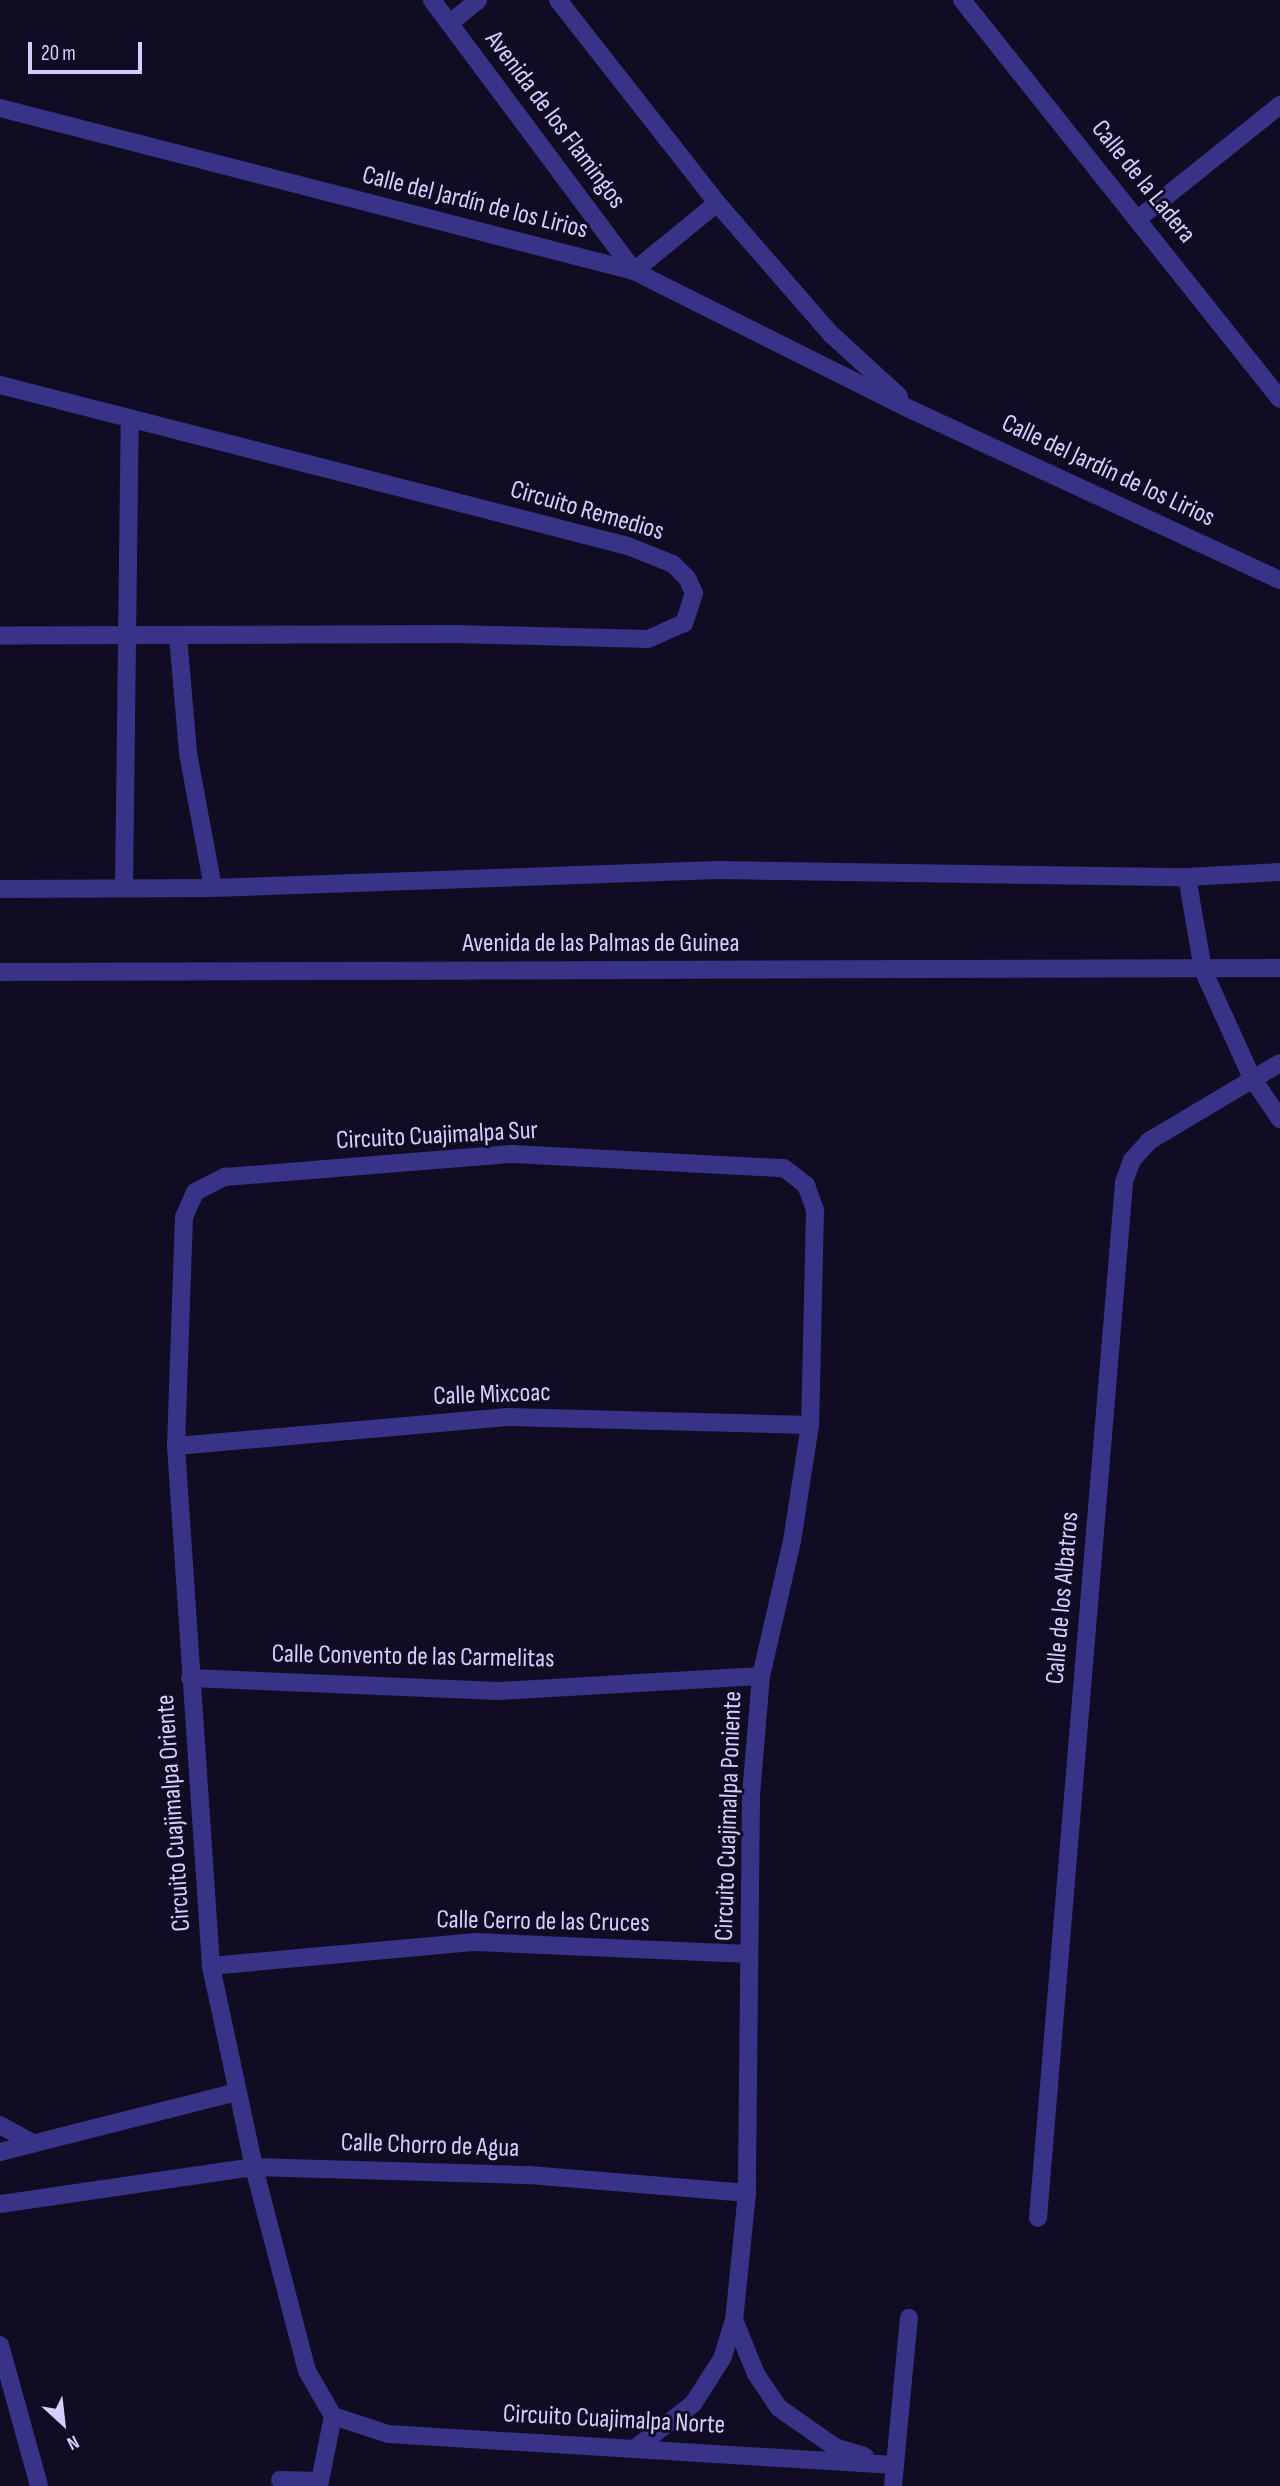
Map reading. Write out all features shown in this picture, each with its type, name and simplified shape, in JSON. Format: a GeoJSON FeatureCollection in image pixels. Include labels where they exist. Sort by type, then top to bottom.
{"type":"FeatureCollection","features":[{"type":"Feature","properties":{"kind":"street","name":"Avenida de los Flamingos"},"geometry":{"type":"LineString","coordinates":[[432,0],[634,271]]}},
{"type":"Feature","properties":{"kind":"street"},"geometry":{"type":"LineString","coordinates":[[450,23],[478,0]]}},
{"type":"Feature","properties":{"kind":"street"},"geometry":{"type":"LineString","coordinates":[[558,0],[717,203],[634,271]]}},
{"type":"Feature","properties":{"kind":"street","name":"Calle de la Ladera"},"geometry":{"type":"LineString","coordinates":[[962,0],[1139,218],[1280,399]]}},
{"type":"Feature","properties":{"kind":"street"},"geometry":{"type":"LineString","coordinates":[[1139,218],[1280,105]]}},
{"type":"Feature","properties":{"kind":"street","name":"Calle del Jardín de los Lirios"},"geometry":{"type":"LineString","coordinates":[[0,108],[634,271],[914,411],[1280,580]]}},
{"type":"Feature","properties":{"kind":"street","name":"Calle del Jardín de los Lirios"},"geometry":{"type":"LineString","coordinates":[[717,203],[831,334],[914,411]]}},
{"type":"Feature","properties":{"kind":"street","name":"Circuito Remedios"},"geometry":{"type":"LineString","coordinates":[[0,385],[628,546],[673,564],[687,578],[694,593],[684,623],[648,639],[0,636]]}},
{"type":"Feature","properties":{"kind":"street"},"geometry":{"type":"LineString","coordinates":[[124,888],[130,418]]}},
{"type":"Feature","properties":{"kind":"street"},"geometry":{"type":"LineString","coordinates":[[178,636],[188,753],[213,888]]}},
{"type":"Feature","properties":{"kind":"street"},"geometry":{"type":"LineString","coordinates":[[0,889],[213,888],[718,870],[1187,877],[1280,872]]}},
{"type":"Feature","properties":{"kind":"street"},"geometry":{"type":"LineString","coordinates":[[1187,877],[1203,971],[1252,1078],[1280,1119]]}},
{"type":"Feature","properties":{"kind":"street","name":"Avenida de las Palmas de Guinea"},"geometry":{"type":"LineString","coordinates":[[2,973],[1203,971],[1280,968]]}},
{"type":"Feature","properties":{"kind":"street","name":"Calle de los Albatros"},"geometry":{"type":"LineString","coordinates":[[1038,2218],[1124,1182],[1132,1160],[1149,1141],[1280,1063]]}},
{"type":"Feature","properties":{"kind":"street","name":"Circuito Cuajimalpa Sur"},"geometry":{"type":"LineString","coordinates":[[195,1192],[225,1177],[513,1154],[784,1168],[806,1185]]}},
{"type":"Feature","properties":{"kind":"street","name":"Circuito Cuajimalpa Poniente"},"geometry":{"type":"LineString","coordinates":[[637,2447],[693,2404],[723,2357],[734,2320],[747,2193],[751,1795],[761,1676],[792,1541],[810,1425],[815,1210],[806,1185]]}},
{"type":"Feature","properties":{"kind":"street","name":"Circuito Cuajimalpa Oriente"},"geometry":{"type":"LineString","coordinates":[[195,1192],[184,1217],[176,1446],[211,1966],[254,2167],[307,2371],[333,2416]]}},
{"type":"Feature","properties":{"kind":"street","name":"Calle Mixcoac"},"geometry":{"type":"LineString","coordinates":[[176,1446],[505,1417],[810,1425]]}},
{"type":"Feature","properties":{"kind":"street","name":"Calle Convento de las Carmelitas"},"geometry":{"type":"LineString","coordinates":[[190,1678],[499,1691],[761,1676]]}},
{"type":"Feature","properties":{"kind":"street","name":"Calle Cerro de las Cruces"},"geometry":{"type":"LineString","coordinates":[[211,1966],[476,1942],[749,1954]]}},
{"type":"Feature","properties":{"kind":"street"},"geometry":{"type":"LineString","coordinates":[[0,2152],[237,2092]]}},
{"type":"Feature","properties":{"kind":"street"},"geometry":{"type":"LineString","coordinates":[[0,2125],[32,2143]]}},
{"type":"Feature","properties":{"kind":"street","name":"Calle Chorro de Agua"},"geometry":{"type":"LineString","coordinates":[[0,2204],[113,2185],[254,2167],[529,2175],[747,2193]]}},
{"type":"Feature","properties":{"kind":"street"},"geometry":{"type":"LineString","coordinates":[[893,2486],[909,2318]]}},
{"type":"Feature","properties":{"kind":"street"},"geometry":{"type":"LineString","coordinates":[[734,2320],[756,2374],[779,2407],[835,2447],[895,2465]]}},
{"type":"Feature","properties":{"kind":"street"},"geometry":{"type":"LineString","coordinates":[[0,2345],[39,2486]]}},
{"type":"Feature","properties":{"kind":"street"},"geometry":{"type":"LineString","coordinates":[[280,2480],[320,2481],[333,2416]]}},
{"type":"Feature","properties":{"kind":"street","name":"Circuito Cuajimalpa Norte"},"geometry":{"type":"LineString","coordinates":[[333,2416],[388,2434],[637,2447],[895,2465]]}}]}
